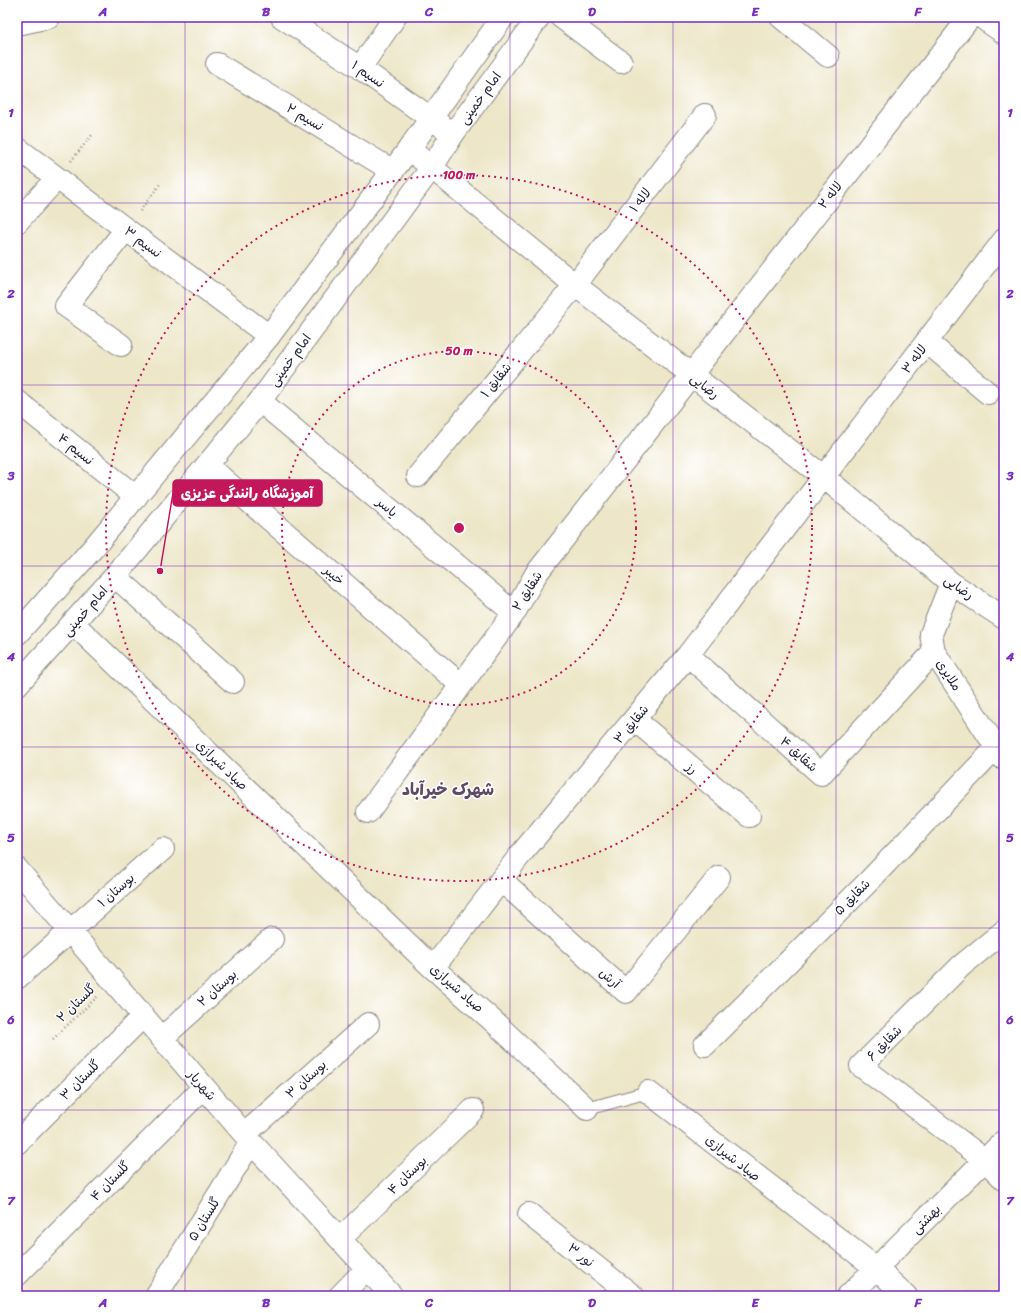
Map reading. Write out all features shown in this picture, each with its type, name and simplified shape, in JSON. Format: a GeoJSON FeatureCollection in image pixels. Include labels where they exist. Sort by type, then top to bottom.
{"type":"FeatureCollection","features":[{"type":"Feature","properties":{"kind":"street"},"geometry":{"type":"LineString","coordinates":[[20,23],[49,17]]}},
{"type":"Feature","properties":{"kind":"street","name":"نسیم ۱"},"geometry":{"type":"LineString","coordinates":[[282,17],[360,68],[453,134]]}},
{"type":"Feature","properties":{"kind":"street"},"geometry":{"type":"LineString","coordinates":[[360,68],[395,17]]}},
{"type":"Feature","properties":{"kind":"street"},"geometry":{"type":"LineString","coordinates":[[17,634],[136,497],[270,336],[393,171],[503,17]]}},
{"type":"Feature","properties":{"kind":"street","name":"امام خمینی"},"geometry":{"type":"LineString","coordinates":[[17,685],[74,624],[260,401],[432,167],[453,134],[539,17]]}},
{"type":"Feature","properties":{"kind":"street"},"geometry":{"type":"LineString","coordinates":[[561,17],[621,62]]}},
{"type":"Feature","properties":{"kind":"street"},"geometry":{"type":"LineString","coordinates":[[781,17],[828,56]]}},
{"type":"Feature","properties":{"kind":"street","name":"لاله ۲"},"geometry":{"type":"LineString","coordinates":[[692,375],[756,289],[970,17]]}},
{"type":"Feature","properties":{"kind":"street"},"geometry":{"type":"LineString","coordinates":[[981,17],[1004,33]]}},
{"type":"Feature","properties":{"kind":"street","name":"نسیم ۲"},"geometry":{"type":"LineString","coordinates":[[217,64],[393,171]]}},
{"type":"Feature","properties":{"kind":"street","name":"لاله ۱"},"geometry":{"type":"LineString","coordinates":[[575,285],[705,115]]}},
{"type":"Feature","properties":{"kind":"street","name":"نسیم ۳"},"geometry":{"type":"LineString","coordinates":[[17,148],[270,336]]}},
{"type":"Feature","properties":{"kind":"street","name":"رضایی"},"geometry":{"type":"LineString","coordinates":[[409,149],[575,285],[824,477],[951,582],[1003,614]]}},
{"type":"Feature","properties":{"kind":"street"},"geometry":{"type":"LineString","coordinates":[[17,222],[57,178]]}},
{"type":"Feature","properties":{"kind":"street"},"geometry":{"type":"LineString","coordinates":[[121,345],[66,306],[126,229]]}},
{"type":"Feature","properties":{"kind":"street","name":"لاله ۳"},"geometry":{"type":"LineString","coordinates":[[824,477],[1004,240]]}},
{"type":"Feature","properties":{"kind":"street","name":"شقایق ۱"},"geometry":{"type":"LineString","coordinates":[[418,476],[575,285]]}},
{"type":"Feature","properties":{"kind":"street"},"geometry":{"type":"LineString","coordinates":[[927,342],[988,393]]}},
{"type":"Feature","properties":{"kind":"street","name":"شقایق ۲"},"geometry":{"type":"LineString","coordinates":[[368,812],[514,613],[536,574],[692,375]]}},
{"type":"Feature","properties":{"kind":"street","name":"نسیم ۴"},"geometry":{"type":"LineString","coordinates":[[17,401],[136,497]]}},
{"type":"Feature","properties":{"kind":"street","name":"یاسر"},"geometry":{"type":"LineString","coordinates":[[260,401],[514,613]]}},
{"type":"Feature","properties":{"kind":"street","name":"خیبر"},"geometry":{"type":"LineString","coordinates":[[207,465],[461,685]]}},
{"type":"Feature","properties":{"kind":"street","name":"شقایق ۳"},"geometry":{"type":"LineString","coordinates":[[433,968],[500,880],[688,655],[824,477]]}},
{"type":"Feature","properties":{"kind":"street"},"geometry":{"type":"LineString","coordinates":[[115,576],[233,682]]}},
{"type":"Feature","properties":{"kind":"street","name":"ملایری"},"geometry":{"type":"LineString","coordinates":[[951,582],[931,634],[934,652],[1000,753]]}},
{"type":"Feature","properties":{"kind":"street","name":"صیاد شیرازی"},"geometry":{"type":"LineString","coordinates":[[74,624],[433,968],[493,1021],[587,1109]]}},
{"type":"Feature","properties":{"kind":"street","name":"شقایق ۴"},"geometry":{"type":"LineString","coordinates":[[688,655],[821,774],[934,652]]}},
{"type":"Feature","properties":{"kind":"street","name":"رز"},"geometry":{"type":"LineString","coordinates":[[635,720],[748,816]]}},
{"type":"Feature","properties":{"kind":"street","name":"شقایق ۵"},"geometry":{"type":"LineString","coordinates":[[705,1045],[1000,753]]}},
{"type":"Feature","properties":{"kind":"street","name":"بوستان ۱"},"geometry":{"type":"LineString","coordinates":[[17,978],[163,849]]}},
{"type":"Feature","properties":{"kind":"street","name":"شهریار"},"geometry":{"type":"LineString","coordinates":[[17,869],[248,1138],[392,1296]]}},
{"type":"Feature","properties":{"kind":"street","name":"آرش"},"geometry":{"type":"LineString","coordinates":[[500,880],[626,992],[720,877]]}},
{"type":"Feature","properties":{"kind":"street","name":"شقایق ۶"},"geometry":{"type":"LineString","coordinates":[[985,1160],[861,1066],[961,966],[1004,931]]}},
{"type":"Feature","properties":{"kind":"street","name":"بوستان ۲"},"geometry":{"type":"LineString","coordinates":[[162,1038],[272,939]]}},
{"type":"Feature","properties":{"kind":"street","name":"گلستان ۳"},"geometry":{"type":"LineString","coordinates":[[17,1143],[143,1016]]}},
{"type":"Feature","properties":{"kind":"street","name":"بوستان ۳"},"geometry":{"type":"LineString","coordinates":[[248,1138],[368,1024]]}},
{"type":"Feature","properties":{"kind":"street","name":"گلستان ۴"},"geometry":{"type":"LineString","coordinates":[[17,1274],[204,1087]]}},
{"type":"Feature","properties":{"kind":"street","name":"صیاد شیرازی"},"geometry":{"type":"LineString","coordinates":[[648,1092],[876,1268],[906,1296]]}},
{"type":"Feature","properties":{"kind":"street","name":"بوستان ۴"},"geometry":{"type":"LineString","coordinates":[[340,1239],[473,1110]]}},
{"type":"Feature","properties":{"kind":"street","name":"گلستان ۵"},"geometry":{"type":"LineString","coordinates":[[156,1296],[248,1138]]}},
{"type":"Feature","properties":{"kind":"street","name":"بهشتی"},"geometry":{"type":"LineString","coordinates":[[848,1296],[1004,1141]]}},
{"type":"Feature","properties":{"kind":"street"},"geometry":{"type":"LineString","coordinates":[[985,1160],[1004,1179]]}},
{"type":"Feature","properties":{"kind":"street","name":"نور ۳"},"geometry":{"type":"LineString","coordinates":[[530,1214],[633,1296]]}},
{"type":"Feature","properties":{"kind":"street"},"geometry":{"type":"LineString","coordinates":[[340,1296],[367,1268]]}},
{"type":"Feature","properties":{"kind":"lane","name":"صیاد شیرازی"},"geometry":{"type":"LineString","coordinates":[[587,1109],[648,1092]]}},
{"type":"Feature","properties":{"kind":"path"},"geometry":{"type":"LineString","coordinates":[[57,178],[92,135]]}},
{"type":"Feature","properties":{"kind":"path"},"geometry":{"type":"LineString","coordinates":[[126,229],[160,184]]}},
{"type":"Feature","properties":{"kind":"path","name":"گلستان ۲"},"geometry":{"type":"LineString","coordinates":[[53,1039],[113,981]]}},
{"type":"Feature","properties":{"kind":"place","name":"آموزشگاه رانندگی عزیزی"},"geometry":{"type":"Point","coordinates":[160,571]}},
{"type":"Feature","properties":{"kind":"district","name":"شهرک خیرآباد"},"geometry":{"type":"Point","coordinates":[448,789]}}]}
